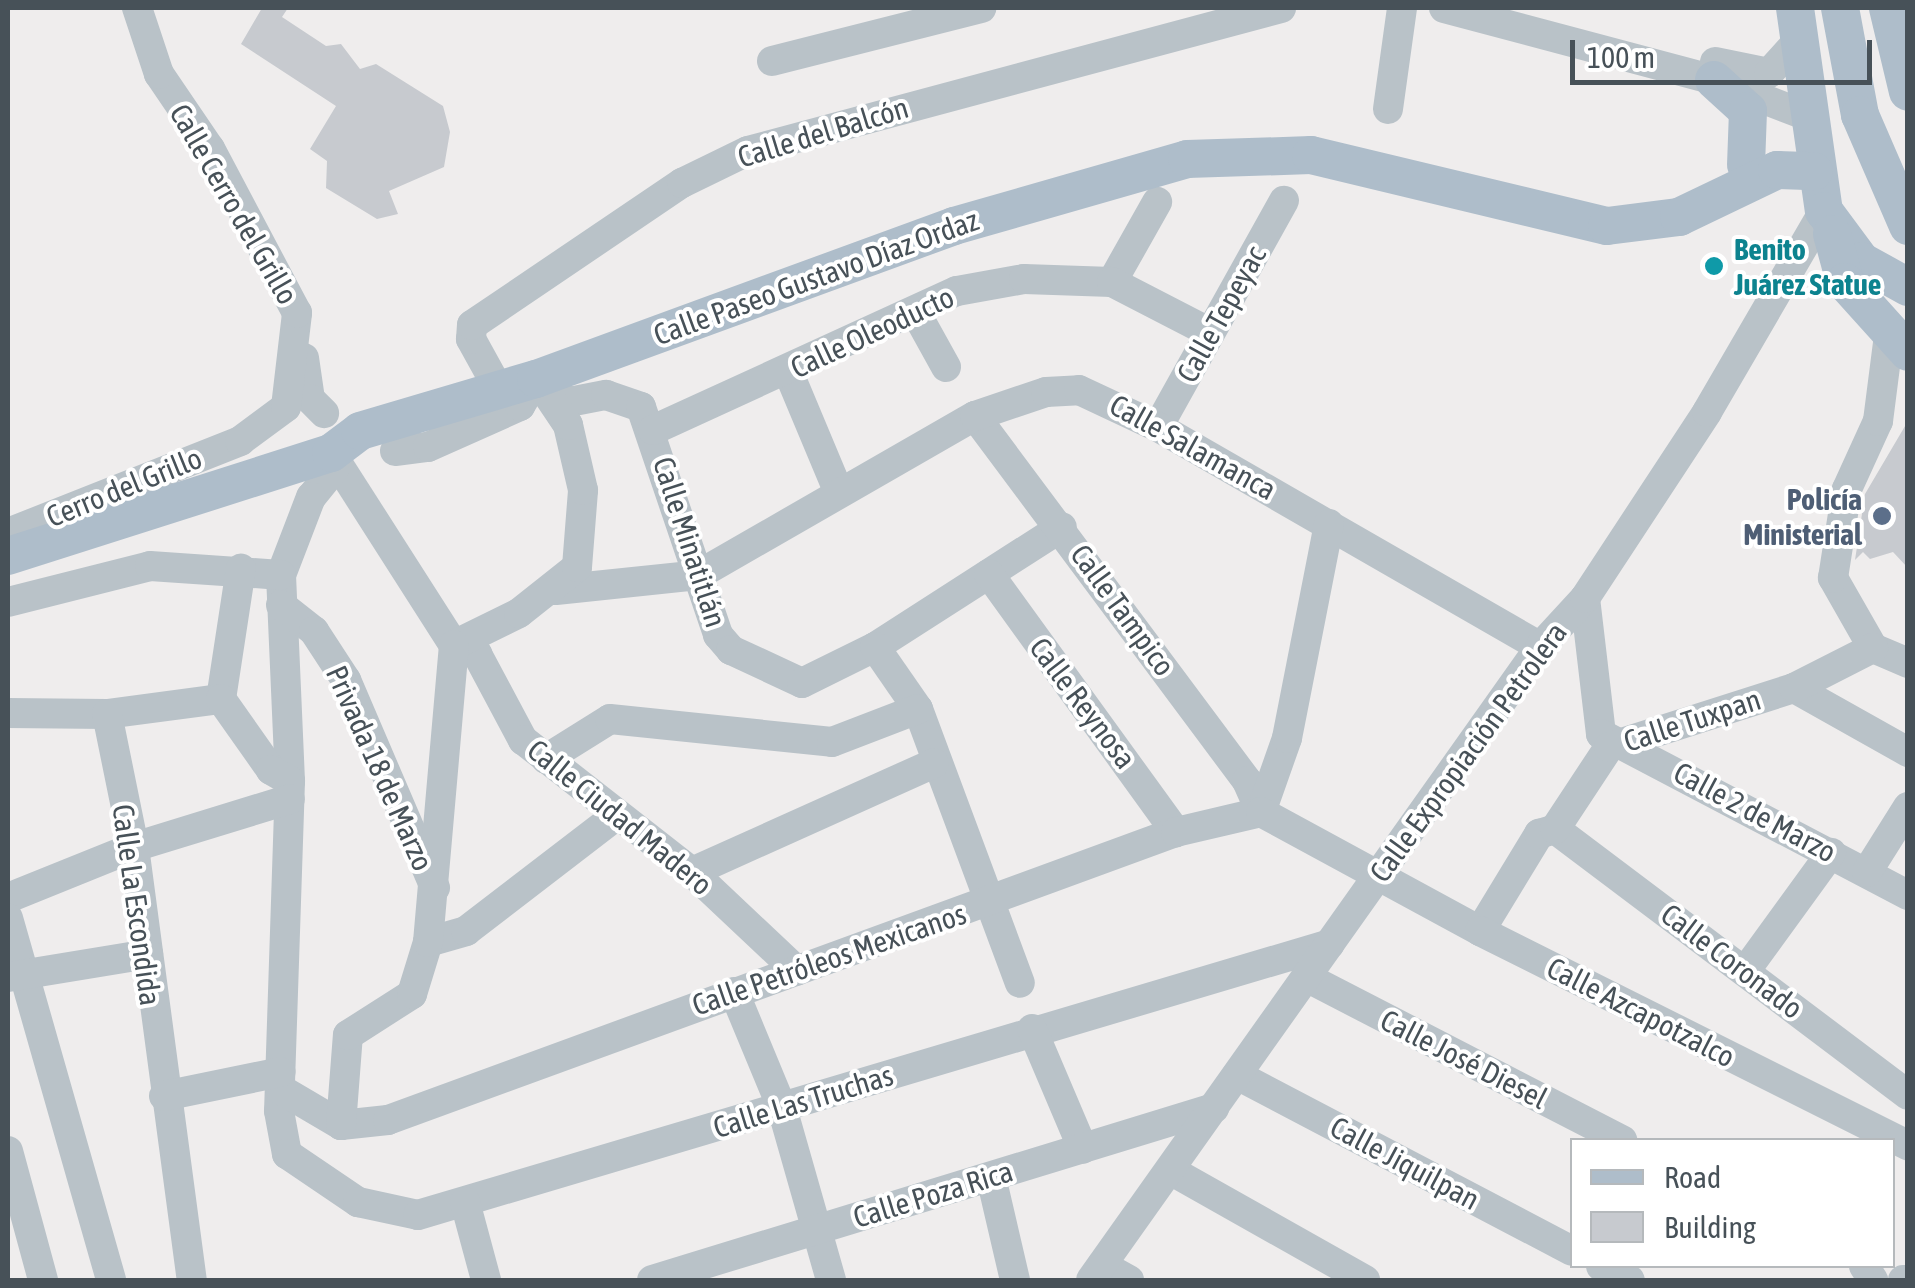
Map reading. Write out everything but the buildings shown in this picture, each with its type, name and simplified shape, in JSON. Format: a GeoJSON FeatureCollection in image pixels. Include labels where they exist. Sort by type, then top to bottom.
{"type":"FeatureCollection","features":[{"type":"Feature","properties":{"kind":"main road"},"geometry":{"type":"LineString","coordinates":[[1840,8],[1860,115],[1908,226]]}},
{"type":"Feature","properties":{"kind":"main road"},"geometry":{"type":"LineString","coordinates":[[1888,8],[1908,92]]}},
{"type":"Feature","properties":{"kind":"main road"},"geometry":{"type":"LineString","coordinates":[[1796,24],[1814,171],[1845,282],[1901,334]]}},
{"type":"Feature","properties":{"kind":"main road"},"geometry":{"type":"LineString","coordinates":[[1744,82],[1748,111],[1746,165]]}},
{"type":"Feature","properties":{"kind":"main road"},"geometry":{"type":"LineString","coordinates":[[1646,222],[1746,165],[1809,120]]}},
{"type":"Feature","properties":{"kind":"main road","name":"Calle Paseo Gustavo Díaz Ordaz"},"geometry":{"type":"LineString","coordinates":[[8,556],[332,461],[360,431],[536,380],[954,226],[1188,159],[1310,155],[1566,221],[1646,222]]}},
{"type":"Feature","properties":{"kind":"main road"},"geometry":{"type":"LineString","coordinates":[[1646,222],[1679,217],[1763,174],[1814,171]]}},
{"type":"Feature","properties":{"kind":"main road"},"geometry":{"type":"LineString","coordinates":[[1828,219],[1882,276],[1901,334]]}},
{"type":"Feature","properties":{"kind":"street","name":"Calle Cerro del Grillo"},"geometry":{"type":"LineString","coordinates":[[138,8],[159,74],[293,303],[298,346],[286,406],[240,441]]}},
{"type":"Feature","properties":{"kind":"street"},"geometry":{"type":"LineString","coordinates":[[772,61],[981,8]]}},
{"type":"Feature","properties":{"kind":"street","name":"Calle del Balcón"},"geometry":{"type":"LineString","coordinates":[[498,388],[471,339],[472,325],[682,183],[748,151],[1282,8]]}},
{"type":"Feature","properties":{"kind":"street"},"geometry":{"type":"LineString","coordinates":[[1388,110],[1402,8]]}},
{"type":"Feature","properties":{"kind":"street"},"geometry":{"type":"LineString","coordinates":[[1444,8],[1744,82]]}},
{"type":"Feature","properties":{"kind":"street"},"geometry":{"type":"LineString","coordinates":[[1525,8],[1744,82],[1809,120]]}},
{"type":"Feature","properties":{"kind":"street"},"geometry":{"type":"LineString","coordinates":[[1744,82],[1796,24]]}},
{"type":"Feature","properties":{"kind":"street","name":"Calle Tepeyac"},"geometry":{"type":"LineString","coordinates":[[1158,427],[1284,201]]}},
{"type":"Feature","properties":{"kind":"street"},"geometry":{"type":"LineString","coordinates":[[1112,282],[1156,202]]}},
{"type":"Feature","properties":{"kind":"street","name":"Calle Expropiación Petrolera"},"geometry":{"type":"LineString","coordinates":[[1091,1275],[1170,1170],[1540,646],[1585,598],[1828,219]]}},
{"type":"Feature","properties":{"kind":"street","name":"Calle Oleoducto"},"geometry":{"type":"LineString","coordinates":[[654,430],[957,291],[1024,280],[1112,282],[1209,332]]}},
{"type":"Feature","properties":{"kind":"street"},"geometry":{"type":"LineString","coordinates":[[915,311],[946,368]]}},
{"type":"Feature","properties":{"kind":"street"},"geometry":{"type":"LineString","coordinates":[[1901,334],[1878,422],[1847,488],[1833,578],[1873,648],[1908,663]]}},
{"type":"Feature","properties":{"kind":"street"},"geometry":{"type":"LineString","coordinates":[[298,346],[310,398],[324,414]]}},
{"type":"Feature","properties":{"kind":"street"},"geometry":{"type":"LineString","coordinates":[[788,371],[839,493]]}},
{"type":"Feature","properties":{"kind":"street"},"geometry":{"type":"LineString","coordinates":[[341,1125],[348,1034],[412,994],[428,942],[454,644],[556,590],[578,568],[583,490],[568,425],[536,380],[520,406],[428,447],[396,451]]}},
{"type":"Feature","properties":{"kind":"street","name":"Calle Minatitlán"},"geometry":{"type":"LineString","coordinates":[[536,380],[569,402],[606,395],[634,403],[654,430],[698,575],[731,650],[812,684],[1062,527]]}},
{"type":"Feature","properties":{"kind":"street","name":"Calle Salamanca"},"geometry":{"type":"LineString","coordinates":[[556,590],[698,575],[974,416],[1046,392],[1078,390],[1158,427],[1540,646]]}},
{"type":"Feature","properties":{"kind":"street","name":"Calle Tampico"},"geometry":{"type":"LineString","coordinates":[[974,416],[1062,527],[1262,812]]}},
{"type":"Feature","properties":{"kind":"street","name":"Cerro del Grillo"},"geometry":{"type":"LineString","coordinates":[[8,533],[240,441]]}},
{"type":"Feature","properties":{"kind":"street"},"geometry":{"type":"LineString","coordinates":[[281,1080],[290,790],[281,590],[311,497],[332,461]]}},
{"type":"Feature","properties":{"kind":"street","name":"Calle Ciudad Madero"},"geometry":{"type":"LineString","coordinates":[[332,461],[408,564],[454,644],[477,654],[518,733],[616,816],[692,872],[797,971]]}},
{"type":"Feature","properties":{"kind":"street"},"geometry":{"type":"LineString","coordinates":[[1330,524],[1287,738],[1262,812],[1376,876]]}},
{"type":"Feature","properties":{"kind":"street"},"geometry":{"type":"LineString","coordinates":[[8,602],[150,566],[242,569],[281,590]]}},
{"type":"Feature","properties":{"kind":"street"},"geometry":{"type":"LineString","coordinates":[[242,569],[221,699],[290,790]]}},
{"type":"Feature","properties":{"kind":"street","name":"Calle Reynosa"},"geometry":{"type":"LineString","coordinates":[[989,574],[1176,832]]}},
{"type":"Feature","properties":{"kind":"street","name":"Privada 18 de Marzo"},"geometry":{"type":"LineString","coordinates":[[281,590],[346,680],[435,890]]}},
{"type":"Feature","properties":{"kind":"street"},"geometry":{"type":"LineString","coordinates":[[1585,598],[1612,738]]}},
{"type":"Feature","properties":{"kind":"street"},"geometry":{"type":"LineString","coordinates":[[874,647],[911,699],[1020,983]]}},
{"type":"Feature","properties":{"kind":"street","name":"Calle Tuxpan"},"geometry":{"type":"LineString","coordinates":[[1480,931],[1539,834],[1555,829],[1612,738],[1794,688],[1873,648]]}},
{"type":"Feature","properties":{"kind":"street"},"geometry":{"type":"LineString","coordinates":[[1794,688],[1908,752]]}},
{"type":"Feature","properties":{"kind":"street"},"geometry":{"type":"LineString","coordinates":[[8,713],[108,714],[221,699]]}},
{"type":"Feature","properties":{"kind":"street"},"geometry":{"type":"LineString","coordinates":[[546,759],[610,719],[832,742],[911,699]]}},
{"type":"Feature","properties":{"kind":"street","name":"Calle La Escondida"},"geometry":{"type":"LineString","coordinates":[[108,714],[134,847],[164,1096],[192,1280]]}},
{"type":"Feature","properties":{"kind":"street","name":"Calle 2 de Marzo"},"geometry":{"type":"LineString","coordinates":[[1612,738],[1908,895]]}},
{"type":"Feature","properties":{"kind":"street"},"geometry":{"type":"LineString","coordinates":[[692,872],[934,763]]}},
{"type":"Feature","properties":{"kind":"street"},"geometry":{"type":"LineString","coordinates":[[8,898],[290,790]]}},
{"type":"Feature","properties":{"kind":"street"},"geometry":{"type":"LineString","coordinates":[[1867,872],[1908,808]]}},
{"type":"Feature","properties":{"kind":"street","name":"Calle Petróleos Mexicanos"},"geometry":{"type":"LineString","coordinates":[[341,1125],[388,1120],[1176,832],[1262,812]]}},
{"type":"Feature","properties":{"kind":"street"},"geometry":{"type":"LineString","coordinates":[[428,942],[466,931],[616,816]]}},
{"type":"Feature","properties":{"kind":"street","name":"Calle Coronado"},"geometry":{"type":"LineString","coordinates":[[1555,829],[1908,1096]]}},
{"type":"Feature","properties":{"kind":"street"},"geometry":{"type":"LineString","coordinates":[[1746,970],[1832,853]]}},
{"type":"Feature","properties":{"kind":"street","name":"Calle Azcapotzalco"},"geometry":{"type":"LineString","coordinates":[[1376,876],[1894,1138]]}},
{"type":"Feature","properties":{"kind":"street"},"geometry":{"type":"LineString","coordinates":[[8,918],[18,973],[112,1280]]}},
{"type":"Feature","properties":{"kind":"street","name":"Calle Las Truchas"},"geometry":{"type":"LineString","coordinates":[[281,1080],[287,1154],[320,1183],[394,1216],[465,1202],[1330,944]]}},
{"type":"Feature","properties":{"kind":"street"},"geometry":{"type":"LineString","coordinates":[[18,973],[148,954]]}},
{"type":"Feature","properties":{"kind":"street","name":"Calle José Diesel"},"geometry":{"type":"LineString","coordinates":[[1306,977],[1618,1138]]}},
{"type":"Feature","properties":{"kind":"street"},"geometry":{"type":"LineString","coordinates":[[734,992],[782,1108],[830,1280]]}},
{"type":"Feature","properties":{"kind":"street"},"geometry":{"type":"LineString","coordinates":[[1032,1030],[1083,1149]]}},
{"type":"Feature","properties":{"kind":"street","name":"Calle Jiquilpan"},"geometry":{"type":"LineString","coordinates":[[1237,1075],[1570,1249]]}},
{"type":"Feature","properties":{"kind":"street"},"geometry":{"type":"LineString","coordinates":[[164,1096],[281,1080],[341,1125]]}},
{"type":"Feature","properties":{"kind":"street","name":"Calle Poza Rica"},"geometry":{"type":"LineString","coordinates":[[652,1280],[1214,1108]]}},
{"type":"Feature","properties":{"kind":"street"},"geometry":{"type":"LineString","coordinates":[[8,1151],[43,1280]]}},
{"type":"Feature","properties":{"kind":"street"},"geometry":{"type":"LineString","coordinates":[[1170,1170],[1365,1280]]}},
{"type":"Feature","properties":{"kind":"street"},"geometry":{"type":"LineString","coordinates":[[991,1177],[1015,1280]]}},
{"type":"Feature","properties":{"kind":"street"},"geometry":{"type":"LineString","coordinates":[[465,1202],[486,1280]]}},
{"type":"Feature","properties":{"kind":"street"},"geometry":{"type":"LineString","coordinates":[[1605,1268],[1630,1280]]}},
{"type":"Feature","properties":{"kind":"street"},"geometry":{"type":"LineString","coordinates":[[1091,1275],[1130,1280]]}},
{"type":"Feature","properties":{"kind":"place","name":"Benito Juárez Statue"},"geometry":{"type":"Point","coordinates":[1714,266]}},
{"type":"Feature","properties":{"kind":"place","name":"Policía Ministerial"},"geometry":{"type":"Point","coordinates":[1882,516]}}]}
